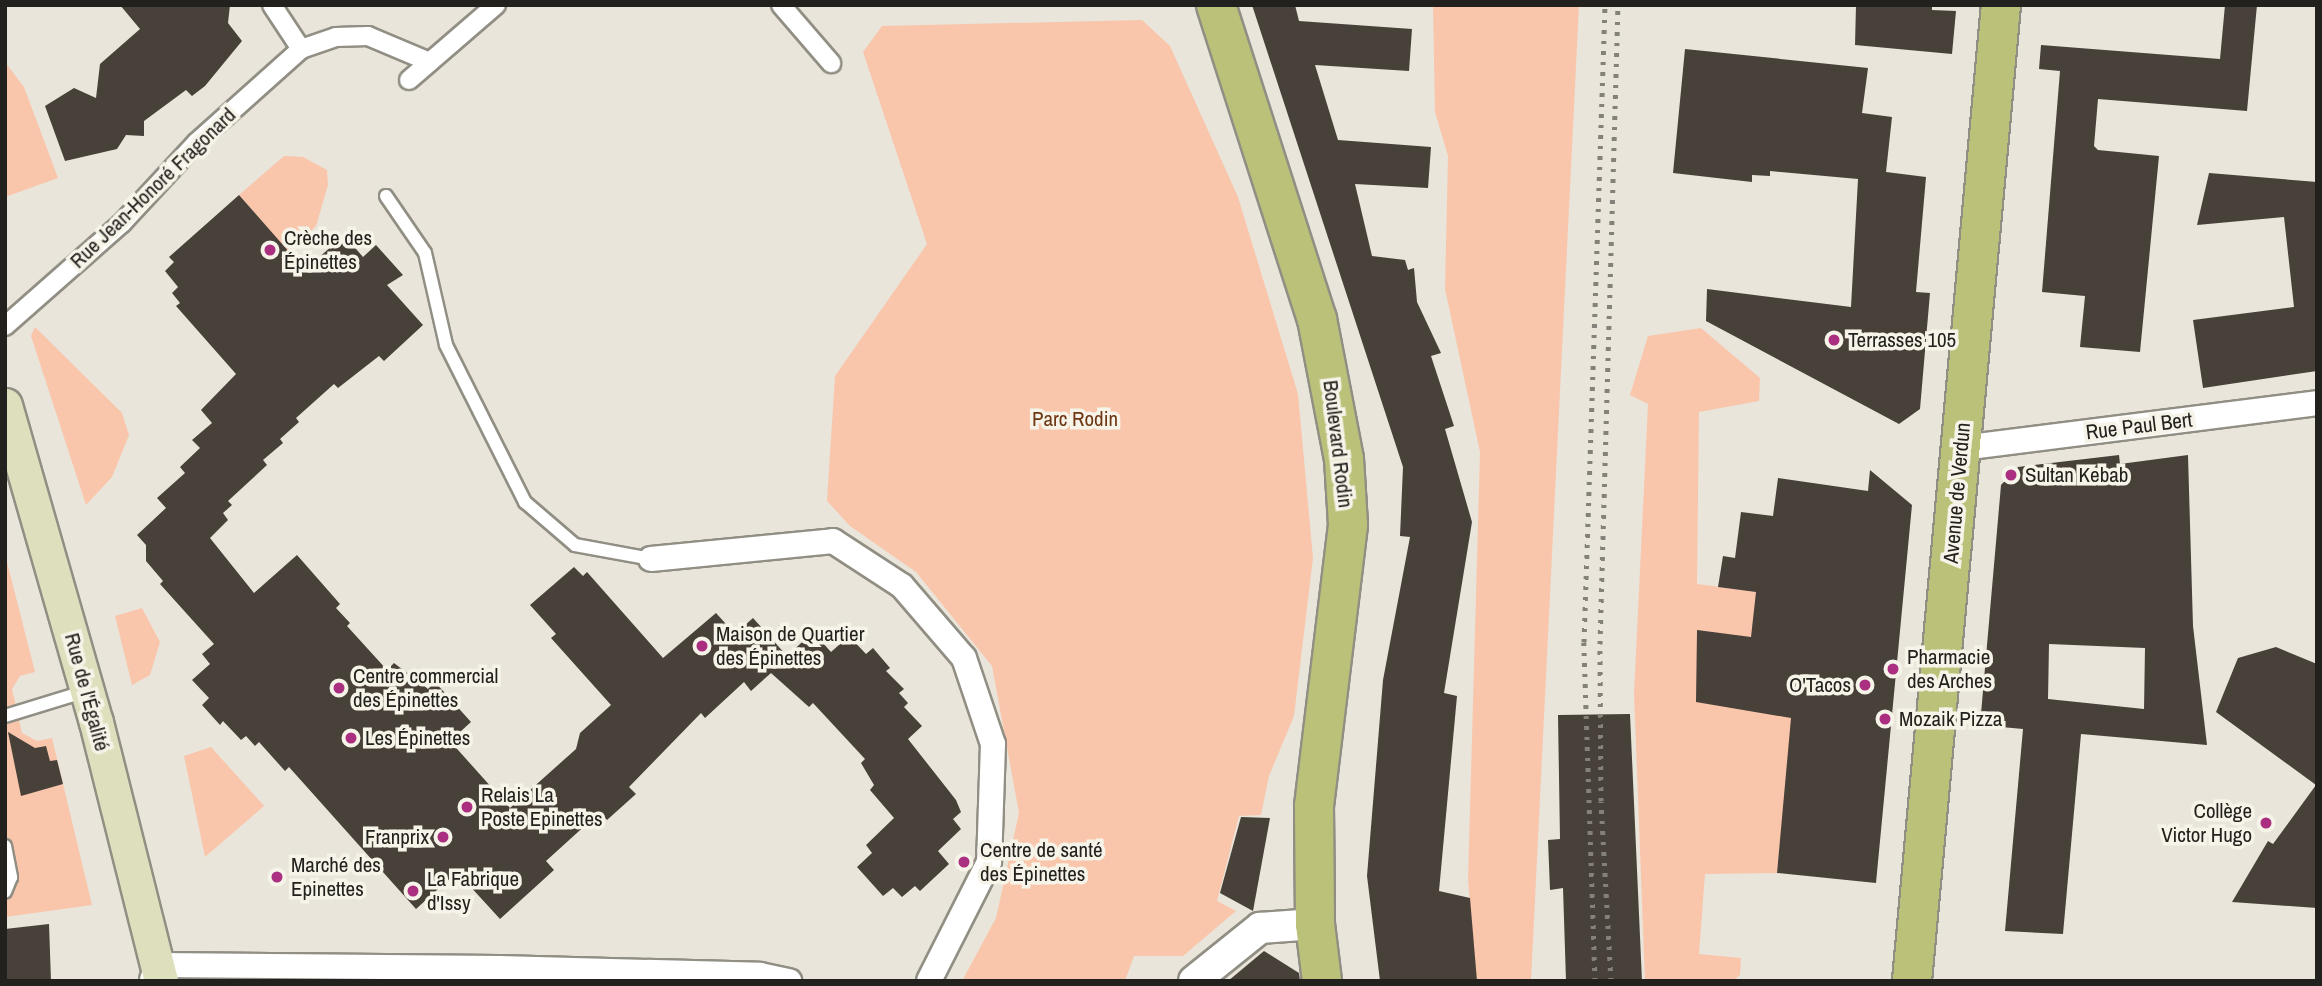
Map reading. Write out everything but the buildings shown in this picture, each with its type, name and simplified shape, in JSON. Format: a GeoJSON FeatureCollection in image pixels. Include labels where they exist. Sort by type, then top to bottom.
{"type":"FeatureCollection","features":[{"type":"Feature","properties":{"kind":"main road","name":"Boulevard Rodin"},"geometry":{"type":"LineString","coordinates":[[1216,5],[1317,319],[1344,459],[1348,525],[1314,806],[1315,924],[1322,981]]}},
{"type":"Feature","properties":{"kind":"main road","name":"Avenue de Verdun"},"geometry":{"type":"LineString","coordinates":[[1912,981],[2001,5]]}},
{"type":"Feature","properties":{"kind":"main road","name":"Rue de l'Égalité"},"geometry":{"type":"LineString","coordinates":[[5,405],[87,691],[157,975]]}},
{"type":"Feature","properties":{"kind":"street"},"geometry":{"type":"LineString","coordinates":[[272,5],[301,49],[336,37],[368,36],[430,62]]}},
{"type":"Feature","properties":{"kind":"street"},"geometry":{"type":"LineString","coordinates":[[409,80],[496,5]]}},
{"type":"Feature","properties":{"kind":"street"},"geometry":{"type":"LineString","coordinates":[[781,5],[831,63]]}},
{"type":"Feature","properties":{"kind":"street","name":"Rue Jean-Honoré Fragonard"},"geometry":{"type":"LineString","coordinates":[[5,326],[122,223],[196,143],[301,49]]}},
{"type":"Feature","properties":{"kind":"street","name":"Rue Paul Bert"},"geometry":{"type":"LineString","coordinates":[[1962,448],[2317,403]]}},
{"type":"Feature","properties":{"kind":"street"},"geometry":{"type":"LineString","coordinates":[[651,559],[833,541],[902,586],[964,658],[993,744],[989,862],[929,981]]}},
{"type":"Feature","properties":{"kind":"street"},"geometry":{"type":"LineString","coordinates":[[1194,981],[1225,951],[1260,928],[1315,924]]}},
{"type":"Feature","properties":{"kind":"street"},"geometry":{"type":"LineString","coordinates":[[157,975],[759,978],[789,981]]}},
{"type":"Feature","properties":{"kind":"lane"},"geometry":{"type":"LineString","coordinates":[[386,196],[425,253],[446,345],[524,502],[575,545],[651,559]]}},
{"type":"Feature","properties":{"kind":"lane"},"geometry":{"type":"LineString","coordinates":[[5,716],[87,691]]}},
{"type":"Feature","properties":{"kind":"lane"},"geometry":{"type":"LineString","coordinates":[[5,846],[7,891]]}},
{"type":"Feature","properties":{"kind":"green space"},"geometry":{"type":"Polygon","coordinates":[[[1433,5],[1579,5],[1531,981],[1476,981],[1468,880],[1480,452],[1445,289],[1448,156],[1435,112],[1433,5]]]}},
{"type":"Feature","properties":{"kind":"green space","name":"Parc Rodin"},"geometry":{"type":"Polygon","coordinates":[[[1142,20],[1170,46],[1238,197],[1298,394],[1313,558],[1294,716],[1269,776],[1261,815],[1239,816],[1217,901],[1236,911],[1183,956],[1134,956],[1125,981],[962,981],[996,918],[1019,813],[992,666],[916,572],[850,526],[827,501],[835,376],[927,244],[863,52],[882,26],[1142,20]]]}},
{"type":"Feature","properties":{"kind":"green space"},"geometry":{"type":"Polygon","coordinates":[[[5,62],[24,87],[58,178],[5,197],[5,62]]]}},
{"type":"Feature","properties":{"kind":"green space"},"geometry":{"type":"Polygon","coordinates":[[[284,156],[303,157],[327,170],[328,185],[316,226],[289,253],[239,195],[284,156]]]}},
{"type":"Feature","properties":{"kind":"green space"},"geometry":{"type":"Polygon","coordinates":[[[35,327],[122,413],[129,435],[112,477],[86,505],[31,336],[35,327]]]}},
{"type":"Feature","properties":{"kind":"green space"},"geometry":{"type":"Polygon","coordinates":[[[1701,328],[1760,378],[1759,401],[1699,412],[1697,584],[1805,598],[1777,873],[1705,874],[1699,954],[1741,958],[1740,975],[1733,981],[1645,981],[1634,694],[1648,404],[1630,395],[1648,336],[1701,328]]]}},
{"type":"Feature","properties":{"kind":"green space"},"geometry":{"type":"Polygon","coordinates":[[[5,554],[35,672],[20,676],[12,689],[22,733],[37,741],[52,738],[92,905],[5,917],[5,554]]]}},
{"type":"Feature","properties":{"kind":"green space"},"geometry":{"type":"Polygon","coordinates":[[[142,608],[160,642],[150,675],[132,685],[115,616],[142,608]]]}},
{"type":"Feature","properties":{"kind":"green space"},"geometry":{"type":"Polygon","coordinates":[[[211,747],[264,806],[205,857],[184,756],[211,747]]]}},
{"type":"Feature","properties":{"kind":"railway"},"geometry":{"type":"LineString","coordinates":[[1595,981],[1584,642],[1605,5]]}},
{"type":"Feature","properties":{"kind":"railway"},"geometry":{"type":"LineString","coordinates":[[1611,981],[1601,801],[1600,644],[1618,5]]}},
{"type":"Feature","properties":{"kind":"place","name":"Crèche des Épinettes"},"geometry":{"type":"Point","coordinates":[270,250]}},
{"type":"Feature","properties":{"kind":"place","name":"Terrasses 105"},"geometry":{"type":"Point","coordinates":[1834,340]}},
{"type":"Feature","properties":{"kind":"place","name":"Sultan Kebab"},"geometry":{"type":"Point","coordinates":[2011,475]}},
{"type":"Feature","properties":{"kind":"place","name":"Maison de Quartier des Épinettes"},"geometry":{"type":"Point","coordinates":[702,646]}},
{"type":"Feature","properties":{"kind":"place","name":"Pharmacie des Arches"},"geometry":{"type":"Point","coordinates":[1893,669]}},
{"type":"Feature","properties":{"kind":"place","name":"O'Tacos"},"geometry":{"type":"Point","coordinates":[1865,685]}},
{"type":"Feature","properties":{"kind":"place","name":"Centre commercial des Épinettes"},"geometry":{"type":"Point","coordinates":[339,688]}},
{"type":"Feature","properties":{"kind":"place","name":"Mozaik Pizza"},"geometry":{"type":"Point","coordinates":[1885,719]}},
{"type":"Feature","properties":{"kind":"place","name":"Les Épinettes"},"geometry":{"type":"Point","coordinates":[351,738]}},
{"type":"Feature","properties":{"kind":"place","name":"Relais La Poste Epinettes"},"geometry":{"type":"Point","coordinates":[467,807]}},
{"type":"Feature","properties":{"kind":"place","name":"Collège Victor Hugo"},"geometry":{"type":"Point","coordinates":[2266,823]}},
{"type":"Feature","properties":{"kind":"place","name":"Franprix"},"geometry":{"type":"Point","coordinates":[443,837]}},
{"type":"Feature","properties":{"kind":"place","name":"Centre de santé des Épinettes"},"geometry":{"type":"Point","coordinates":[964,862]}},
{"type":"Feature","properties":{"kind":"place","name":"Marché des Epinettes"},"geometry":{"type":"Point","coordinates":[277,877]}},
{"type":"Feature","properties":{"kind":"place","name":"La Fabrique d'Issy"},"geometry":{"type":"Point","coordinates":[413,891]}}]}
